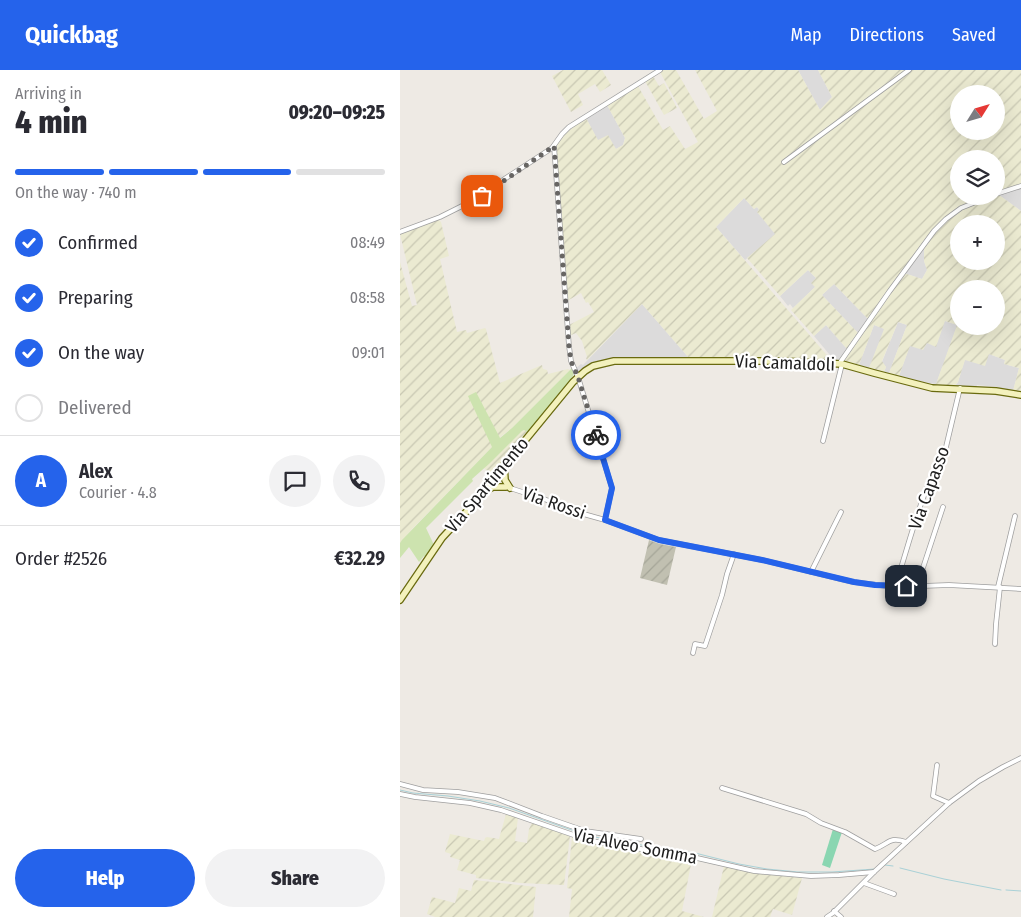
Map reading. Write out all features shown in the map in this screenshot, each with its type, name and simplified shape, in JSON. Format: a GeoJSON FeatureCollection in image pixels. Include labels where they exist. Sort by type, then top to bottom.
{"type":"FeatureCollection","features":[{"type":"Feature","properties":{"kind":"street"},"geometry":{"type":"LineString","coordinates":[[400,232],[440,217],[476,199],[553,147],[562,134],[570,127],[660,70]]}},
{"type":"Feature","properties":{"kind":"street"},"geometry":{"type":"LineString","coordinates":[[784,162],[909,70]]}},
{"type":"Feature","properties":{"kind":"street"},"geometry":{"type":"LineString","coordinates":[[553,147],[571,361],[579,376],[612,488],[605,520]]}},
{"type":"Feature","properties":{"kind":"street"},"geometry":{"type":"LineString","coordinates":[[1005,191],[1021,186]]}},
{"type":"Feature","properties":{"kind":"street"},"geometry":{"type":"LineString","coordinates":[[823,441],[842,359],[934,231],[946,219],[969,205]]}},
{"type":"Feature","properties":{"kind":"street","name":"Via Camaldoli"},"geometry":{"type":"LineString","coordinates":[[579,376],[593,366],[614,361],[759,361],[840,364],[932,388],[960,388],[1021,395]]}},
{"type":"Feature","properties":{"kind":"street","name":"Via Spartimento"},"geometry":{"type":"LineString","coordinates":[[400,600],[442,538],[579,376]]}},
{"type":"Feature","properties":{"kind":"street","name":"Via Capasso"},"geometry":{"type":"LineString","coordinates":[[895,587],[930,480],[946,447],[960,388]]}},
{"type":"Feature","properties":{"kind":"street"},"geometry":{"type":"LineString","coordinates":[[482,492],[493,487],[508,487],[504,480],[504,465]]}},
{"type":"Feature","properties":{"kind":"street","name":"Via Rossi"},"geometry":{"type":"LineString","coordinates":[[491,482],[659,540],[734,554],[854,582],[895,587],[948,585],[1021,589]]}},
{"type":"Feature","properties":{"kind":"street"},"geometry":{"type":"LineString","coordinates":[[917,586],[943,507]]}},
{"type":"Feature","properties":{"kind":"street"},"geometry":{"type":"LineString","coordinates":[[811,572],[841,512]]}},
{"type":"Feature","properties":{"kind":"street"},"geometry":{"type":"LineString","coordinates":[[995,644],[999,587],[1015,516]]}},
{"type":"Feature","properties":{"kind":"street"},"geometry":{"type":"LineString","coordinates":[[693,652],[696,644],[705,646],[734,554]]}},
{"type":"Feature","properties":{"kind":"street"},"geometry":{"type":"LineString","coordinates":[[827,917],[949,803],[979,781],[1021,758]]}},
{"type":"Feature","properties":{"kind":"street"},"geometry":{"type":"LineString","coordinates":[[937,764],[934,796],[949,803]]}},
{"type":"Feature","properties":{"kind":"street"},"geometry":{"type":"LineString","coordinates":[[400,784],[423,790],[458,792],[495,798],[585,831],[641,839]]}},
{"type":"Feature","properties":{"kind":"street"},"geometry":{"type":"LineString","coordinates":[[722,788],[806,814],[821,823],[845,832],[875,849],[893,839],[906,842]]}},
{"type":"Feature","properties":{"kind":"street","name":"Via Alveo Somma"},"geometry":{"type":"LineString","coordinates":[[400,794],[415,798],[479,805],[501,810],[591,841],[697,858],[754,871],[811,876],[874,872]]}},
{"type":"Feature","properties":{"kind":"street"},"geometry":{"type":"LineString","coordinates":[[864,883],[894,894]]}},
{"type":"Feature","properties":{"kind":"street"},"geometry":{"type":"LineString","coordinates":[[834,911],[840,917]]}},
{"type":"Feature","properties":{"kind":"shaded area"},"geometry":{"type":"Polygon","coordinates":[[[798,70],[818,70],[832,97],[820,110],[798,70]]]}},
{"type":"Feature","properties":{"kind":"shaded area"},"geometry":{"type":"Polygon","coordinates":[[[607,105],[625,138],[623,145],[616,149],[598,141],[586,118],[607,105]]]}},
{"type":"Feature","properties":{"kind":"shaded area"},"geometry":{"type":"Polygon","coordinates":[[[1021,188],[1021,211],[1005,199],[1005,193],[1021,188]]]}},
{"type":"Feature","properties":{"kind":"shaded area"},"geometry":{"type":"Polygon","coordinates":[[[744,198],[754,209],[757,207],[759,210],[757,212],[776,234],[745,260],[716,227],[744,198]]]}},
{"type":"Feature","properties":{"kind":"shaded area"},"geometry":{"type":"Polygon","coordinates":[[[926,243],[924,261],[927,270],[922,279],[904,273],[926,243]]]}},
{"type":"Feature","properties":{"kind":"shaded area"},"geometry":{"type":"Polygon","coordinates":[[[808,270],[816,278],[815,287],[793,308],[790,304],[788,306],[780,296],[808,270]]]}},
{"type":"Feature","properties":{"kind":"shaded area"},"geometry":{"type":"Polygon","coordinates":[[[834,284],[868,319],[858,333],[822,295],[834,284]]]}},
{"type":"Feature","properties":{"kind":"shaded area"},"geometry":{"type":"Polygon","coordinates":[[[642,304],[689,358],[599,361],[579,371],[575,369],[581,364],[583,365],[642,304]]]}},
{"type":"Feature","properties":{"kind":"shaded area"},"geometry":{"type":"Polygon","coordinates":[[[945,321],[950,323],[950,335],[954,335],[936,384],[899,376],[910,345],[927,343],[945,321]]]}},
{"type":"Feature","properties":{"kind":"shaded area"},"geometry":{"type":"Polygon","coordinates":[[[898,322],[907,325],[889,373],[884,372],[886,367],[882,362],[898,322]]]}},
{"type":"Feature","properties":{"kind":"shaded area"},"geometry":{"type":"Polygon","coordinates":[[[826,325],[847,349],[839,361],[835,361],[814,336],[826,325]]]}},
{"type":"Feature","properties":{"kind":"shaded area"},"geometry":{"type":"Polygon","coordinates":[[[874,325],[885,329],[869,368],[859,365],[874,325]]]}},
{"type":"Feature","properties":{"kind":"shaded area"},"geometry":{"type":"Polygon","coordinates":[[[989,354],[1005,360],[1004,364],[1019,368],[1013,391],[977,385],[976,388],[955,386],[965,359],[989,354]]]}},
{"type":"Feature","properties":{"kind":"shaded area"},"geometry":{"type":"Polygon","coordinates":[[[649,540],[676,547],[667,585],[640,578],[649,540]]]}},
{"type":"Feature","properties":{"kind":"green space"},"geometry":{"type":"Polygon","coordinates":[[[563,70],[602,70],[611,85],[600,92],[595,84],[578,94],[583,105],[571,112],[552,76],[563,70]]]}},
{"type":"Feature","properties":{"kind":"green space"},"geometry":{"type":"Polygon","coordinates":[[[663,70],[676,70],[704,119],[717,111],[695,70],[798,70],[820,110],[832,97],[818,70],[1021,70],[1021,185],[1005,189],[1005,150],[950,150],[950,205],[964,205],[934,229],[868,319],[834,284],[822,295],[858,333],[847,349],[826,325],[814,336],[791,310],[815,287],[811,283],[816,278],[808,270],[780,296],[747,258],[775,234],[757,212],[759,210],[757,207],[754,209],[744,198],[716,227],[832,361],[689,358],[642,304],[587,360],[582,341],[576,333],[569,336],[569,325],[594,312],[588,302],[586,303],[581,293],[567,301],[556,158],[556,147],[559,141],[567,132],[586,118],[598,140],[608,135],[616,149],[623,145],[625,138],[607,105],[638,86],[663,130],[670,126],[685,149],[698,142],[660,72],[663,70]]]}},
{"type":"Feature","properties":{"kind":"green space"},"geometry":{"type":"Polygon","coordinates":[[[653,76],[659,86],[664,83],[677,108],[664,115],[645,81],[653,76]]]}},
{"type":"Feature","properties":{"kind":"green space"},"geometry":{"type":"Polygon","coordinates":[[[1005,199],[1021,211],[1021,392],[1013,391],[1019,368],[1004,364],[1005,360],[989,354],[985,366],[965,360],[955,386],[936,384],[953,335],[1005,335],[1005,280],[950,280],[950,323],[945,321],[936,347],[927,343],[923,350],[910,346],[899,376],[889,373],[907,325],[898,322],[882,361],[886,367],[884,372],[869,368],[884,329],[874,325],[859,365],[843,361],[904,273],[922,279],[927,270],[924,261],[926,243],[950,219],[950,270],[1005,270],[1005,215],[955,215],[974,205],[1005,205],[1005,199]]]}},
{"type":"Feature","properties":{"kind":"green space"},"geometry":{"type":"Polygon","coordinates":[[[438,219],[441,222],[449,256],[440,259],[457,332],[466,330],[467,333],[486,329],[500,383],[542,365],[548,374],[570,370],[512,428],[499,438],[476,393],[492,447],[400,543],[400,262],[412,306],[417,305],[400,234],[438,219]]]}},
{"type":"Feature","properties":{"kind":"green space"},"geometry":{"type":"Polygon","coordinates":[[[572,368],[573,376],[528,433],[524,430],[522,431],[472,479],[473,481],[426,528],[434,545],[425,557],[419,562],[409,547],[400,558],[400,543],[402,540],[492,447],[468,396],[476,392],[500,438],[572,368]]]}},
{"type":"Feature","properties":{"kind":"green space"},"geometry":{"type":"Polygon","coordinates":[[[524,430],[528,433],[493,477],[484,468],[524,430]]]}},
{"type":"Feature","properties":{"kind":"green space"},"geometry":{"type":"Polygon","coordinates":[[[506,814],[518,818],[515,841],[527,843],[532,823],[570,836],[564,885],[476,878],[476,875],[457,870],[460,860],[450,857],[451,854],[445,852],[450,834],[484,841],[487,837],[499,839],[506,814]]]}},
{"type":"Feature","properties":{"kind":"green space"},"geometry":{"type":"Polygon","coordinates":[[[833,829],[842,832],[830,868],[822,865],[833,829]]]}},
{"type":"Feature","properties":{"kind":"green space"},"geometry":{"type":"Polygon","coordinates":[[[572,837],[605,845],[692,859],[682,911],[704,917],[569,917],[572,889],[567,888],[572,837]]]}},
{"type":"Feature","properties":{"kind":"green space"},"geometry":{"type":"Polygon","coordinates":[[[724,866],[753,873],[802,878],[792,915],[773,909],[770,917],[712,917],[724,866]]]}},
{"type":"Feature","properties":{"kind":"green space"},"geometry":{"type":"Polygon","coordinates":[[[474,880],[536,887],[533,917],[435,917],[427,914],[432,897],[455,903],[459,888],[471,891],[474,880]]]}},
{"type":"Feature","properties":{"kind":"waterway"},"geometry":{"type":"LineString","coordinates":[[400,790],[480,801],[509,808],[583,834],[608,840],[695,853],[767,869],[798,872],[875,869]]}},
{"type":"Feature","properties":{"kind":"waterway"},"geometry":{"type":"LineString","coordinates":[[885,865],[893,866]]}},
{"type":"Feature","properties":{"kind":"waterway"},"geometry":{"type":"LineString","coordinates":[[900,868],[1001,890]]}},
{"type":"Feature","properties":{"kind":"waterway"},"geometry":{"type":"LineString","coordinates":[[1006,890],[1021,891]]}},
{"type":"Feature","properties":{"kind":"way so far"},"geometry":{"type":"LineString","coordinates":[[482,196],[554,146],[571,361],[578,377],[596,435]]}},
{"type":"Feature","properties":{"kind":"route"},"geometry":{"type":"LineString","coordinates":[[596,435],[612,488],[605,520],[659,540],[762,560],[854,582],[895,587],[906,586]]}}]}
